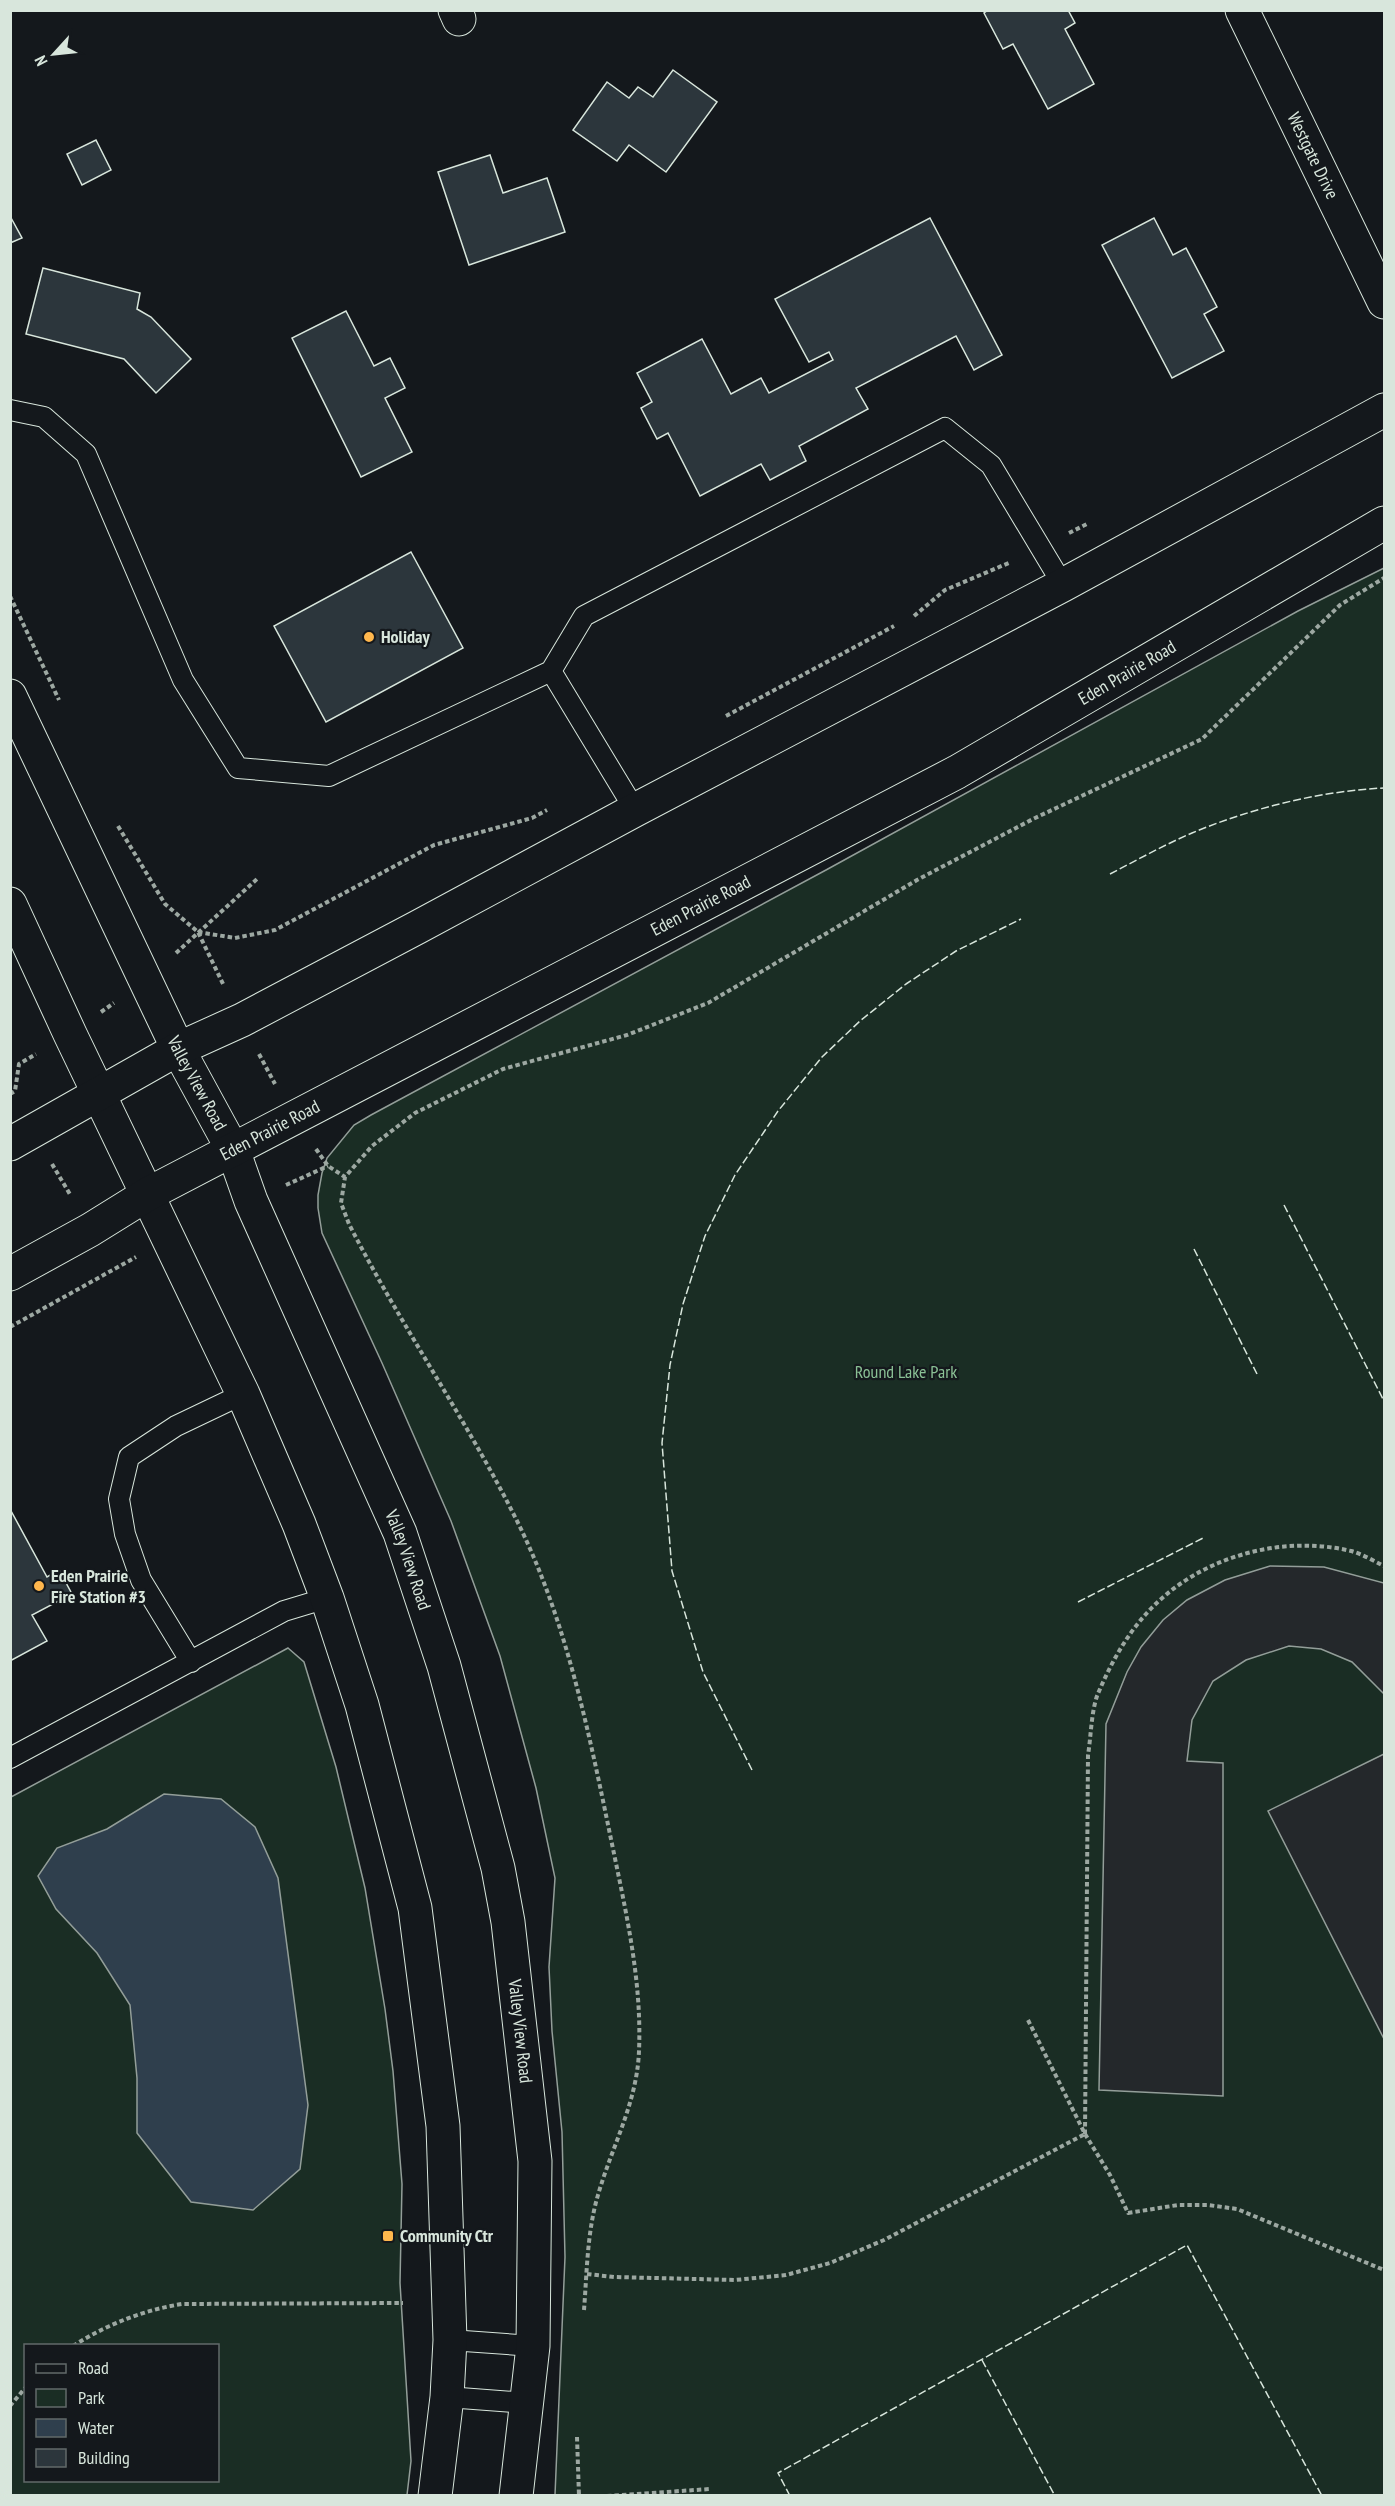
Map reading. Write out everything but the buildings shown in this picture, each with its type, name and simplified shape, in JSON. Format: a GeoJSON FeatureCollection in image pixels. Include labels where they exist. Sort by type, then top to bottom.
{"type":"FeatureCollection","features":[{"type":"Feature","properties":{"kind":"main road","name":"Westgate Drive"},"geometry":{"type":"LineString","coordinates":[[1242,10],[1384,302]]}},
{"type":"Feature","properties":{"kind":"main road"},"geometry":{"type":"LineString","coordinates":[[22,1137],[178,1049],[242,1020],[1064,585],[1384,410]]}},
{"type":"Feature","properties":{"kind":"main road","name":"Eden Prairie Road"},"geometry":{"type":"LineString","coordinates":[[10,1274],[90,1230],[148,1194],[957,772],[1384,523]]}},
{"type":"Feature","properties":{"kind":"main road","name":"Valley View Road"},"geometry":{"type":"LineString","coordinates":[[10,696],[178,1049],[233,1150],[251,1201],[400,1533],[444,1666],[476,1780],[498,1868],[508,1922],[535,2161],[533,2346],[516,2496]]}},
{"type":"Feature","properties":{"kind":"main road"},"geometry":{"type":"LineString","coordinates":[[10,904],[243,1394],[299,1524],[327,1598],[362,1705],[414,1908],[443,2126],[450,2340],[447,2397],[435,2496]]}},
{"type":"Feature","properties":{"kind":"lane"},"geometry":{"type":"LineString","coordinates":[[10,410],[44,417],[86,454],[183,680],[238,768],[329,776],[551,671],[584,616],[945,428],[991,465],[1064,585]]}},
{"type":"Feature","properties":{"kind":"lane"},"geometry":{"type":"LineString","coordinates":[[551,671],[635,810]]}},
{"type":"Feature","properties":{"kind":"lane"},"geometry":{"type":"LineString","coordinates":[[191,1662],[141,1580],[125,1534],[118,1498],[129,1457],[176,1426],[243,1394]]}},
{"type":"Feature","properties":{"kind":"lane"},"geometry":{"type":"LineString","coordinates":[[10,1758],[284,1611],[327,1598]]}},
{"type":"Feature","properties":{"kind":"lane"},"geometry":{"type":"LineString","coordinates":[[450,2340],[533,2346]]}},
{"type":"Feature","properties":{"kind":"lane"},"geometry":{"type":"LineString","coordinates":[[447,2397],[528,2403]]}},
{"type":"Feature","properties":{"kind":"path"},"geometry":{"type":"LineString","coordinates":[[905,621],[945,590],[991,573],[1094,520]]}},
{"type":"Feature","properties":{"kind":"path"},"geometry":{"type":"LineString","coordinates":[[584,2310],[591,2228],[598,2195],[629,2111],[639,2052],[639,2022],[632,1940],[592,1744],[561,1635],[522,1530],[349,1224],[341,1203],[345,1177],[372,1146],[415,1113],[503,1069],[627,1035],[708,1003],[917,879],[1033,819],[1202,739],[1340,605],[1384,578]]}},
{"type":"Feature","properties":{"kind":"path"},"geometry":{"type":"LineString","coordinates":[[10,596],[60,704]]}},
{"type":"Feature","properties":{"kind":"path"},"geometry":{"type":"LineString","coordinates":[[725,717],[733,710],[895,626]]}},
{"type":"Feature","properties":{"kind":"path"},"geometry":{"type":"LineString","coordinates":[[198,932],[235,938],[275,930],[434,845],[532,818],[553,807]]}},
{"type":"Feature","properties":{"kind":"path"},"geometry":{"type":"LineString","coordinates":[[114,819],[165,904],[198,932],[294,1119],[328,1166],[345,1177]]}},
{"type":"Feature","properties":{"kind":"path"},"geometry":{"type":"LineString","coordinates":[[15,1090],[22,1137],[117,1267]]}},
{"type":"Feature","properties":{"kind":"path"},"geometry":{"type":"LineString","coordinates":[[1085,2134],[1088,1755],[1096,1699],[1112,1665],[1147,1612],[1182,1583],[1227,1557],[1304,1545],[1352,1551],[1384,1566]]}},
{"type":"Feature","properties":{"kind":"path"},"geometry":{"type":"LineString","coordinates":[[1028,2020],[1085,2134],[1110,2175],[1128,2213],[1178,2205],[1208,2205],[1237,2209],[1384,2270]]}},
{"type":"Feature","properties":{"kind":"path"},"geometry":{"type":"LineString","coordinates":[[587,2274],[614,2277],[735,2280],[786,2275],[830,2263],[884,2240],[1085,2134]]}},
{"type":"Feature","properties":{"kind":"path"},"geometry":{"type":"LineString","coordinates":[[76,2344],[120,2321],[182,2304],[403,2303]]}},
{"type":"Feature","properties":{"kind":"path"},"geometry":{"type":"LineString","coordinates":[[10,2406],[24,2389]]}},
{"type":"Feature","properties":{"kind":"path"},"geometry":{"type":"LineString","coordinates":[[577,2437],[579,2496]]}},
{"type":"Feature","properties":{"kind":"path"},"geometry":{"type":"LineString","coordinates":[[607,2496],[710,2489]]}},
{"type":"Feature","properties":{"kind":"green space","name":"Round Lake Park"},"geometry":{"type":"Polygon","coordinates":[[[1384,568],[1384,2495],[555,2495],[565,2257],[562,2132],[552,2031],[549,1967],[555,1878],[536,1788],[500,1656],[451,1521],[322,1233],[318,1195],[327,1158],[354,1125],[371,1115],[826,870],[1298,611],[1384,568]]]}},
{"type":"Feature","properties":{"kind":"green space"},"geometry":{"type":"Polygon","coordinates":[[[288,1648],[304,1662],[336,1767],[365,1888],[385,2009],[393,2071],[402,2184],[400,2283],[411,2461],[407,2495],[11,2496],[11,1797],[288,1648]]]}},
{"type":"Feature","properties":{"kind":"shaded area"},"geometry":{"type":"Polygon","coordinates":[[[1270,1566],[1324,1567],[1384,1583],[1384,1694],[1352,1662],[1321,1649],[1289,1646],[1246,1660],[1213,1681],[1192,1720],[1187,1761],[1223,1763],[1223,2096],[1099,2090],[1106,1724],[1127,1672],[1141,1647],[1163,1620],[1187,1600],[1225,1580],[1270,1566]]]}},
{"type":"Feature","properties":{"kind":"shaded area"},"geometry":{"type":"Polygon","coordinates":[[[1384,1754],[1384,2039],[1268,1811],[1384,1754]]]}},
{"type":"Feature","properties":{"kind":"water"},"geometry":{"type":"Polygon","coordinates":[[[164,1794],[221,1799],[255,1827],[278,1878],[308,2105],[300,2169],[253,2210],[191,2202],[137,2133],[137,2078],[130,2005],[97,1953],[56,1909],[38,1876],[57,1848],[107,1829],[164,1794]]]}},
{"type":"Feature","properties":{"kind":"fence"},"geometry":{"type":"LineString","coordinates":[[1110,874],[1182,838],[1238,816],[1311,797],[1384,788]]}},
{"type":"Feature","properties":{"kind":"fence"},"geometry":{"type":"LineString","coordinates":[[752,1770],[703,1672],[672,1571],[662,1443],[670,1365],[683,1304],[705,1236],[735,1175],[778,1111],[822,1057],[860,1021],[906,984],[956,951],[1021,919]]}},
{"type":"Feature","properties":{"kind":"fence"},"geometry":{"type":"LineString","coordinates":[[1284,1205],[1384,1401]]}},
{"type":"Feature","properties":{"kind":"fence"},"geometry":{"type":"LineString","coordinates":[[1194,1249],[1258,1376]]}},
{"type":"Feature","properties":{"kind":"fence"},"geometry":{"type":"LineString","coordinates":[[1078,1602],[1205,1537]]}},
{"type":"Feature","properties":{"kind":"fence"},"geometry":{"type":"LineString","coordinates":[[790,2496],[778,2473],[1187,2245],[1322,2496]]}},
{"type":"Feature","properties":{"kind":"fence"},"geometry":{"type":"LineString","coordinates":[[982,2360],[1055,2496]]}},
{"type":"Feature","properties":{"kind":"place","name":"Holiday"},"geometry":{"type":"Point","coordinates":[369,637]}},
{"type":"Feature","properties":{"kind":"place","name":"Eden Prairie Fire Station #3"},"geometry":{"type":"Point","coordinates":[39,1586]}},
{"type":"Feature","properties":{"kind":"place","name":"Community Ctr"},"geometry":{"type":"Point","coordinates":[388,2236]}}]}
